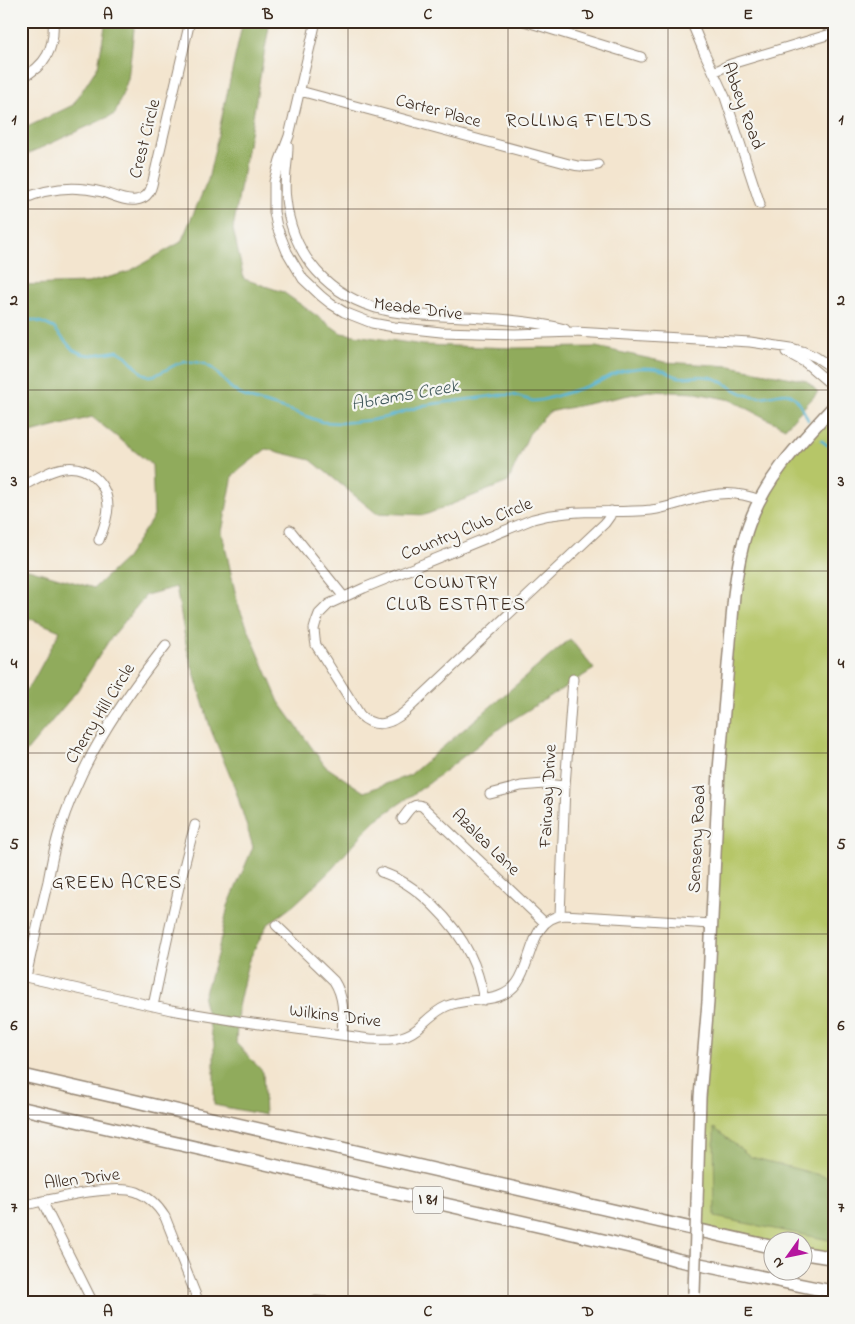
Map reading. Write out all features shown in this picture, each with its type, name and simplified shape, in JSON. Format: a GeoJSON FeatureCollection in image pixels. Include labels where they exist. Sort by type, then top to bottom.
{"type":"FeatureCollection","features":[{"type":"Feature","properties":{"kind":"highway","name":"I 81"},"geometry":{"type":"LineString","coordinates":[[21,1075],[762,1245]]}},
{"type":"Feature","properties":{"kind":"highway","name":"I 81"},"geometry":{"type":"LineString","coordinates":[[21,1108],[636,1248],[678,1260],[834,1292]]}},
{"type":"Feature","properties":{"kind":"highway"},"geometry":{"type":"LineString","coordinates":[[812,1255],[834,1258]]}},
{"type":"Feature","properties":{"kind":"main road","name":"Senseny Road"},"geometry":{"type":"LineString","coordinates":[[694,1298],[700,1097],[708,1002],[719,770],[734,595],[738,569],[746,532],[760,500],[787,457],[834,406]]}},
{"type":"Feature","properties":{"kind":"street"},"geometry":{"type":"LineString","coordinates":[[21,78],[36,69],[48,54],[52,45],[53,21]]}},
{"type":"Feature","properties":{"kind":"street","name":"Crest Circle"},"geometry":{"type":"LineString","coordinates":[[21,200],[38,193],[62,188],[99,191],[131,200],[147,195],[151,190],[190,21]]}},
{"type":"Feature","properties":{"kind":"street","name":"Meade Drive"},"geometry":{"type":"LineString","coordinates":[[316,21],[289,136],[274,182],[274,212],[282,241],[294,266],[312,288],[331,304],[344,312],[372,323],[441,332],[515,334],[575,332],[750,342],[802,351],[834,368]]}},
{"type":"Feature","properties":{"kind":"street"},"geometry":{"type":"LineString","coordinates":[[524,21],[641,57]]}},
{"type":"Feature","properties":{"kind":"street","name":"Abbey Road"},"geometry":{"type":"LineString","coordinates":[[691,21],[725,97],[760,204]]}},
{"type":"Feature","properties":{"kind":"street"},"geometry":{"type":"LineString","coordinates":[[714,72],[731,64],[834,33]]}},
{"type":"Feature","properties":{"kind":"street","name":"Carter Place"},"geometry":{"type":"LineString","coordinates":[[300,91],[584,168],[598,165]]}},
{"type":"Feature","properties":{"kind":"street","name":"Meade Drive"},"geometry":{"type":"LineString","coordinates":[[289,136],[285,197],[291,227],[299,246],[311,265],[342,293],[367,305],[404,314],[546,324],[575,332]]}},
{"type":"Feature","properties":{"kind":"street","name":"Meade Drive"},"geometry":{"type":"LineString","coordinates":[[775,346],[806,363],[834,387]]}},
{"type":"Feature","properties":{"kind":"street"},"geometry":{"type":"LineString","coordinates":[[21,487],[56,469],[64,467],[73,467],[91,474],[103,489],[108,507],[104,528],[99,540]]}},
{"type":"Feature","properties":{"kind":"street","name":"Country Club Circle"},"geometry":{"type":"LineString","coordinates":[[611,511],[605,523],[406,711],[390,722],[376,724],[360,714],[316,645],[314,629],[316,622],[319,614],[329,604],[533,519],[568,512],[665,508],[718,494],[747,495],[760,500]]}},
{"type":"Feature","properties":{"kind":"street"},"geometry":{"type":"LineString","coordinates":[[290,530],[344,598]]}},
{"type":"Feature","properties":{"kind":"street","name":"Cherry Hill Circle"},"geometry":{"type":"LineString","coordinates":[[24,977],[58,835],[75,786],[105,730],[131,691],[166,645]]}},
{"type":"Feature","properties":{"kind":"street","name":"Fairway Drive"},"geometry":{"type":"LineString","coordinates":[[560,915],[565,786],[573,679]]}},
{"type":"Feature","properties":{"kind":"street"},"geometry":{"type":"LineString","coordinates":[[490,794],[521,786],[544,784],[565,786]]}},
{"type":"Feature","properties":{"kind":"street","name":"Azalea Lane"},"geometry":{"type":"LineString","coordinates":[[402,819],[412,806],[416,804],[422,806],[545,923]]}},
{"type":"Feature","properties":{"kind":"street"},"geometry":{"type":"LineString","coordinates":[[153,1006],[173,913],[195,825]]}},
{"type":"Feature","properties":{"kind":"street"},"geometry":{"type":"LineString","coordinates":[[381,872],[392,876],[420,894],[456,931],[471,957],[484,1000]]}},
{"type":"Feature","properties":{"kind":"street"},"geometry":{"type":"LineString","coordinates":[[545,923],[560,915],[712,924]]}},
{"type":"Feature","properties":{"kind":"street","name":"Wilkins Drive"},"geometry":{"type":"LineString","coordinates":[[24,977],[153,1006],[238,1021],[382,1039],[401,1037],[416,1029],[448,1005],[500,996],[513,987],[522,976],[537,934],[545,923]]}},
{"type":"Feature","properties":{"kind":"street"},"geometry":{"type":"LineString","coordinates":[[276,925],[338,987],[343,1004],[342,1035]]}},
{"type":"Feature","properties":{"kind":"street","name":"Allen Drive"},"geometry":{"type":"LineString","coordinates":[[21,1206],[85,1193],[118,1189],[135,1191],[144,1195],[159,1208],[165,1217],[199,1303]]}},
{"type":"Feature","properties":{"kind":"street"},"geometry":{"type":"LineString","coordinates":[[42,1201],[92,1303]]}},
{"type":"Feature","properties":{"kind":"street"},"geometry":{"type":"LineString","coordinates":[[316,1301],[342,1303]]}},
{"type":"Feature","properties":{"kind":"green space"},"geometry":{"type":"Polygon","coordinates":[[[106,21],[135,21],[128,79],[115,114],[21,157],[21,130],[73,105],[98,66],[106,21]]]}},
{"type":"Feature","properties":{"kind":"green space"},"geometry":{"type":"Polygon","coordinates":[[[243,21],[270,21],[233,229],[244,279],[283,292],[341,333],[423,345],[514,348],[596,347],[665,362],[730,366],[807,381],[818,392],[785,428],[731,400],[696,393],[648,391],[549,412],[529,434],[508,482],[425,515],[376,513],[311,460],[266,449],[233,475],[222,532],[238,605],[279,702],[325,766],[364,792],[410,775],[570,639],[594,669],[504,725],[428,784],[373,822],[331,870],[294,905],[267,925],[248,962],[238,1007],[236,1043],[263,1072],[265,1115],[214,1105],[214,1044],[203,999],[217,955],[228,906],[253,847],[235,788],[211,730],[187,649],[176,587],[146,595],[108,642],[77,691],[26,752],[21,762],[21,696],[33,681],[60,631],[21,615],[21,567],[94,588],[126,558],[154,516],[152,465],[92,417],[21,437],[21,285],[88,283],[128,272],[181,242],[208,180],[243,21]]]}},
{"type":"Feature","properties":{"kind":"green space"},"geometry":{"type":"Polygon","coordinates":[[[834,406],[834,1256],[812,1252],[812,1232],[762,1232],[762,1240],[697,1229],[717,802],[741,550],[779,469],[834,406]]]}},
{"type":"Feature","properties":{"kind":"green space"},"geometry":{"type":"Polygon","coordinates":[[[714,1128],[751,1157],[831,1178],[834,1175],[834,1241],[812,1237],[812,1232],[789,1232],[715,1217],[714,1128]]]}},
{"type":"Feature","properties":{"kind":"waterway","name":"Abrams Creek"},"geometry":{"type":"LineString","coordinates":[[21,320],[33,320],[54,328],[73,350],[83,354],[92,355],[118,351],[126,356],[142,373],[149,376],[156,375],[185,362],[205,364],[213,369],[239,394],[322,422],[341,423],[372,420],[425,405],[500,395],[513,395],[533,401],[542,400],[586,387],[607,377],[635,368],[659,369],[679,377],[710,377],[747,395],[758,397],[782,393],[789,394],[801,406],[808,420]]}},
{"type":"Feature","properties":{"kind":"waterway","name":"Abrams Creek"},"geometry":{"type":"LineString","coordinates":[[821,440],[827,445],[834,447]]}},
{"type":"Feature","properties":{"kind":"district","name":"ROLLING FIELDS"},"geometry":{"type":"Point","coordinates":[579,121]}},
{"type":"Feature","properties":{"kind":"district","name":"COUNTRY CLUB ESTATES"},"geometry":{"type":"Point","coordinates":[456,594]}},
{"type":"Feature","properties":{"kind":"district","name":"GREEN ACRES"},"geometry":{"type":"Point","coordinates":[117,883]}}]}
